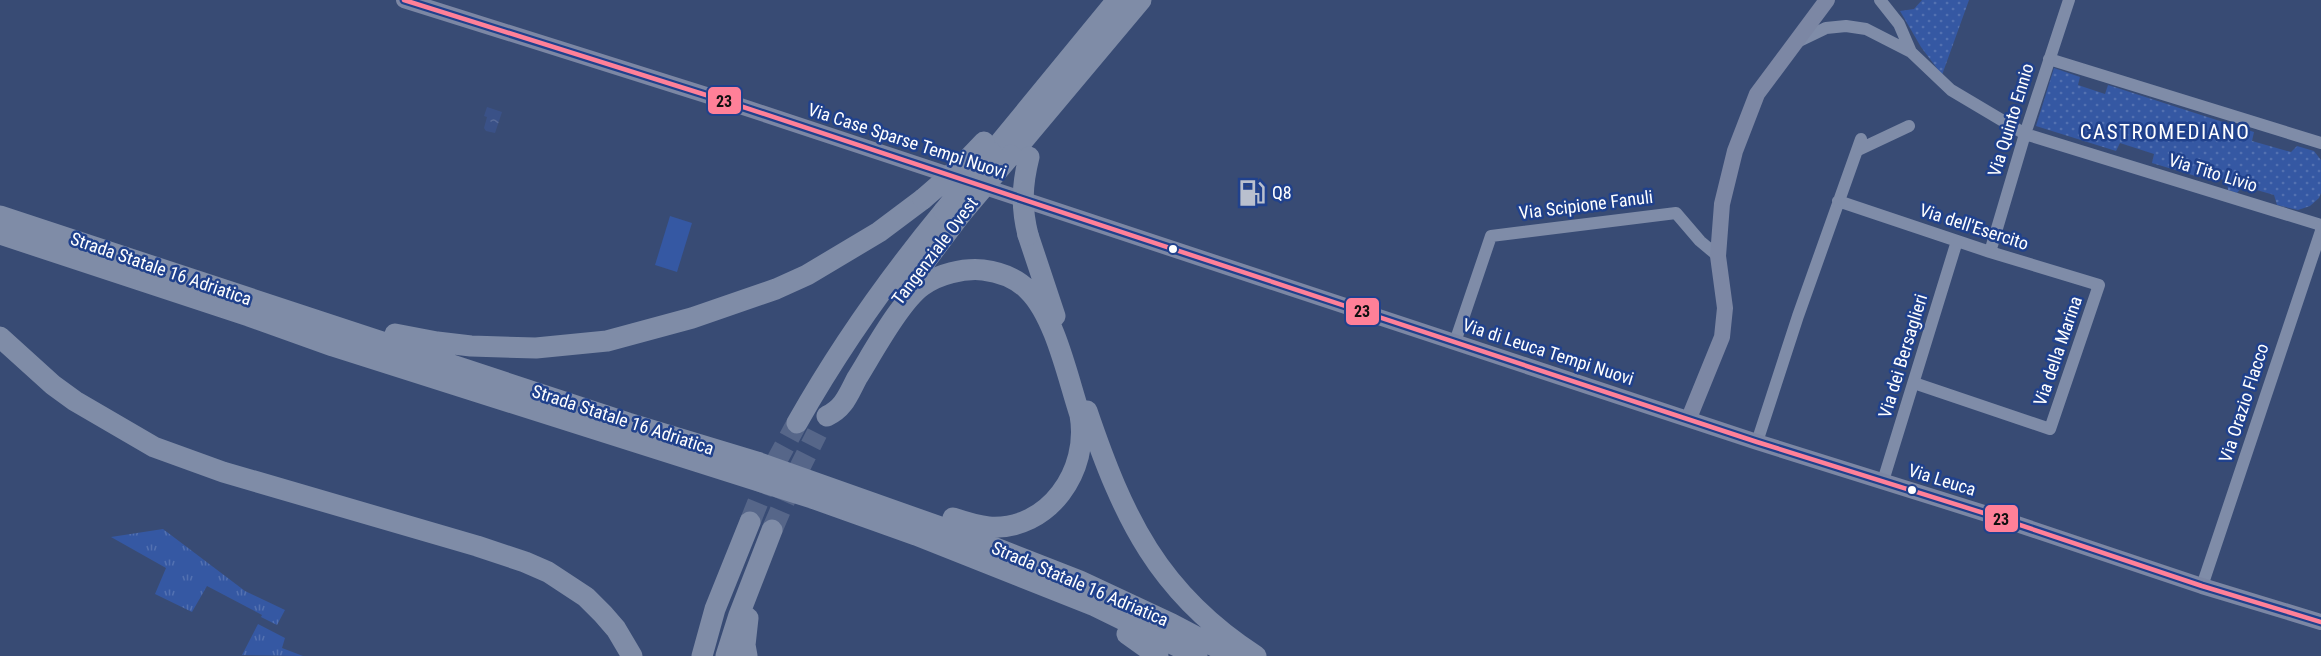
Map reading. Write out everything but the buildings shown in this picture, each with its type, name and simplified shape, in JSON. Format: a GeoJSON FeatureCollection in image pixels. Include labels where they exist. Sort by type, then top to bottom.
{"type":"FeatureCollection","features":[{"type":"Feature","properties":{"kind":"highway","name":"Tangenziale Ovest"},"geometry":{"type":"LineString","coordinates":[[797,423],[830,365],[864,313],[1005,151],[1142,0]]}},
{"type":"Feature","properties":{"kind":"highway","name":"Tangenziale Ovest"},"geometry":{"type":"LineString","coordinates":[[1005,151],[1111,7]]}},
{"type":"Feature","properties":{"kind":"highway"},"geometry":{"type":"LineString","coordinates":[[209,285],[266,293],[405,337],[437,342],[536,348],[575,346],[607,341],[734,305],[807,275],[879,232],[924,199],[1005,151],[1022,193],[1028,235],[1107,469],[1130,520],[1161,571],[1183,597],[1204,618],[1256,656]]}},
{"type":"Feature","properties":{"kind":"highway"},"geometry":{"type":"LineString","coordinates":[[0,207],[57,227],[70,238]]}},
{"type":"Feature","properties":{"kind":"highway","name":"Tangenziale Ovest"},"geometry":{"type":"LineString","coordinates":[[758,462],[793,466],[969,524],[989,527],[1007,526],[1024,521],[1040,514],[1054,502],[1074,474],[1081,445],[1080,415],[1051,326],[1042,308],[1028,289],[999,272],[959,271],[924,284],[915,292],[878,344],[839,410],[822,425],[870,339],[920,267],[952,212]]}},
{"type":"Feature","properties":{"kind":"highway","name":"Strada Statale 16 Adriatica"},"geometry":{"type":"LineString","coordinates":[[0,216],[628,423],[758,462],[960,534],[1080,580],[1233,656]]}},
{"type":"Feature","properties":{"kind":"highway","name":"Strada Statale 16 Adriatica"},"geometry":{"type":"LineString","coordinates":[[0,234],[333,346],[822,502],[916,535],[1074,597],[1197,656]]}},
{"type":"Feature","properties":{"kind":"highway"},"geometry":{"type":"LineString","coordinates":[[0,337],[53,385],[75,401],[154,447],[191,462],[477,546],[548,572],[586,597],[616,629],[632,656]]}},
{"type":"Feature","properties":{"kind":"highway"},"geometry":{"type":"LineString","coordinates":[[822,502],[842,516],[1010,579],[1134,638],[1158,656]]}},
{"type":"Feature","properties":{"kind":"highway"},"geometry":{"type":"LineString","coordinates":[[702,656],[715,609],[750,522]]}},
{"type":"Feature","properties":{"kind":"highway"},"geometry":{"type":"LineString","coordinates":[[726,656],[739,615],[772,530],[776,542],[747,621],[745,645],[747,656]]}},
{"type":"Feature","properties":{"kind":"street","name":"Via Case Sparse Tempi Nuovi"},"geometry":{"type":"LineString","coordinates":[[404,0],[725,101],[1396,323]]}},
{"type":"Feature","properties":{"kind":"street"},"geometry":{"type":"LineString","coordinates":[[1689,418],[1722,336],[1725,308],[1718,256],[1722,204],[1735,151],[1757,94],[1827,0]]}},
{"type":"Feature","properties":{"kind":"street"},"geometry":{"type":"LineString","coordinates":[[1880,0],[1899,24],[1911,52]]}},
{"type":"Feature","properties":{"kind":"street","name":"Via Quinto Ennio"},"geometry":{"type":"LineString","coordinates":[[1990,252],[2025,134],[2069,0]]}},
{"type":"Feature","properties":{"kind":"street"},"geometry":{"type":"LineString","coordinates":[[1794,43],[1826,28],[1846,26],[1866,29],[1911,52]]}},
{"type":"Feature","properties":{"kind":"street","name":"Via Tito Livio"},"geometry":{"type":"LineString","coordinates":[[1911,52],[1951,90],[2025,134],[2321,225]]}},
{"type":"Feature","properties":{"kind":"street"},"geometry":{"type":"LineString","coordinates":[[2049,59],[2321,143]]}},
{"type":"Feature","properties":{"kind":"street"},"geometry":{"type":"LineString","coordinates":[[1757,442],[1859,145],[1909,126]]}},
{"type":"Feature","properties":{"kind":"street","name":"Via dell'Esercito"},"geometry":{"type":"LineString","coordinates":[[1838,201],[1990,252],[2099,285]]}},
{"type":"Feature","properties":{"kind":"street","name":"Via Scipione Fanuli"},"geometry":{"type":"LineString","coordinates":[[1455,342],[1491,237],[1676,213],[1700,241],[1718,256]]}},
{"type":"Feature","properties":{"kind":"street","name":"Via Orazio Flacco"},"geometry":{"type":"LineString","coordinates":[[2202,586],[2321,231]]}},
{"type":"Feature","properties":{"kind":"street","name":"Via dei Bersaglieri"},"geometry":{"type":"LineString","coordinates":[[1883,482],[1958,241]]}},
{"type":"Feature","properties":{"kind":"street","name":"Via della Marina"},"geometry":{"type":"LineString","coordinates":[[1914,383],[2050,429],[2099,285]]}},
{"type":"Feature","properties":{"kind":"street","name":"Via di Leuca Tempi Nuovi"},"geometry":{"type":"LineString","coordinates":[[1396,323],[1689,418]]}},
{"type":"Feature","properties":{"kind":"street","name":"Via Leuca"},"geometry":{"type":"LineString","coordinates":[[1689,418],[2202,586],[2321,622]]}},
{"type":"Feature","properties":{"kind":"green space"},"geometry":{"type":"Polygon","coordinates":[[[1922,0],[1969,0],[1942,75],[1921,47],[1900,11],[1914,9],[1922,0]]]}},
{"type":"Feature","properties":{"kind":"green space"},"geometry":{"type":"Polygon","coordinates":[[[2054,68],[2080,77],[2078,85],[2105,94],[2108,85],[2254,132],[2252,141],[2291,152],[2297,146],[2314,151],[2321,160],[2319,198],[2310,206],[2298,210],[2277,205],[2274,195],[2243,186],[2237,193],[2228,190],[2227,181],[2205,174],[2199,177],[2152,163],[2154,154],[2120,143],[2116,151],[2036,126],[2054,68]]]}},
{"type":"Feature","properties":{"kind":"green space"},"geometry":{"type":"Polygon","coordinates":[[[670,216],[692,223],[677,272],[655,265],[670,216]]]}},
{"type":"Feature","properties":{"kind":"green space"},"geometry":{"type":"Polygon","coordinates":[[[163,529],[245,591],[285,610],[277,625],[207,586],[192,612],[155,594],[166,568],[111,537],[163,529]]]}},
{"type":"Feature","properties":{"kind":"green space"},"geometry":{"type":"Polygon","coordinates":[[[258,624],[285,638],[282,648],[303,656],[242,655],[258,624]]]}},
{"type":"Feature","properties":{"kind":"water"},"geometry":{"type":"Polygon","coordinates":[[[487,107],[502,112],[495,133],[486,131],[484,128],[487,107]]]}},
{"type":"Feature","properties":{"kind":"tunnel"},"geometry":{"type":"LineString","coordinates":[[750,522],[768,477],[797,423]]}},
{"type":"Feature","properties":{"kind":"tunnel"},"geometry":{"type":"LineString","coordinates":[[772,530],[817,433]]}},
{"type":"Feature","properties":{"kind":"transit line","name":"23"},"geometry":{"type":"LineString","coordinates":[[404,0],[725,101],[1757,442],[1990,515],[2202,586],[2321,622]]}},
{"type":"Feature","properties":{"kind":"place","name":"Q8"},"geometry":{"type":"Point","coordinates":[1252,193]}},
{"type":"Feature","properties":{"kind":"district","name":"CASTROMEDIANO"},"geometry":{"type":"Point","coordinates":[2165,132]}}]}
